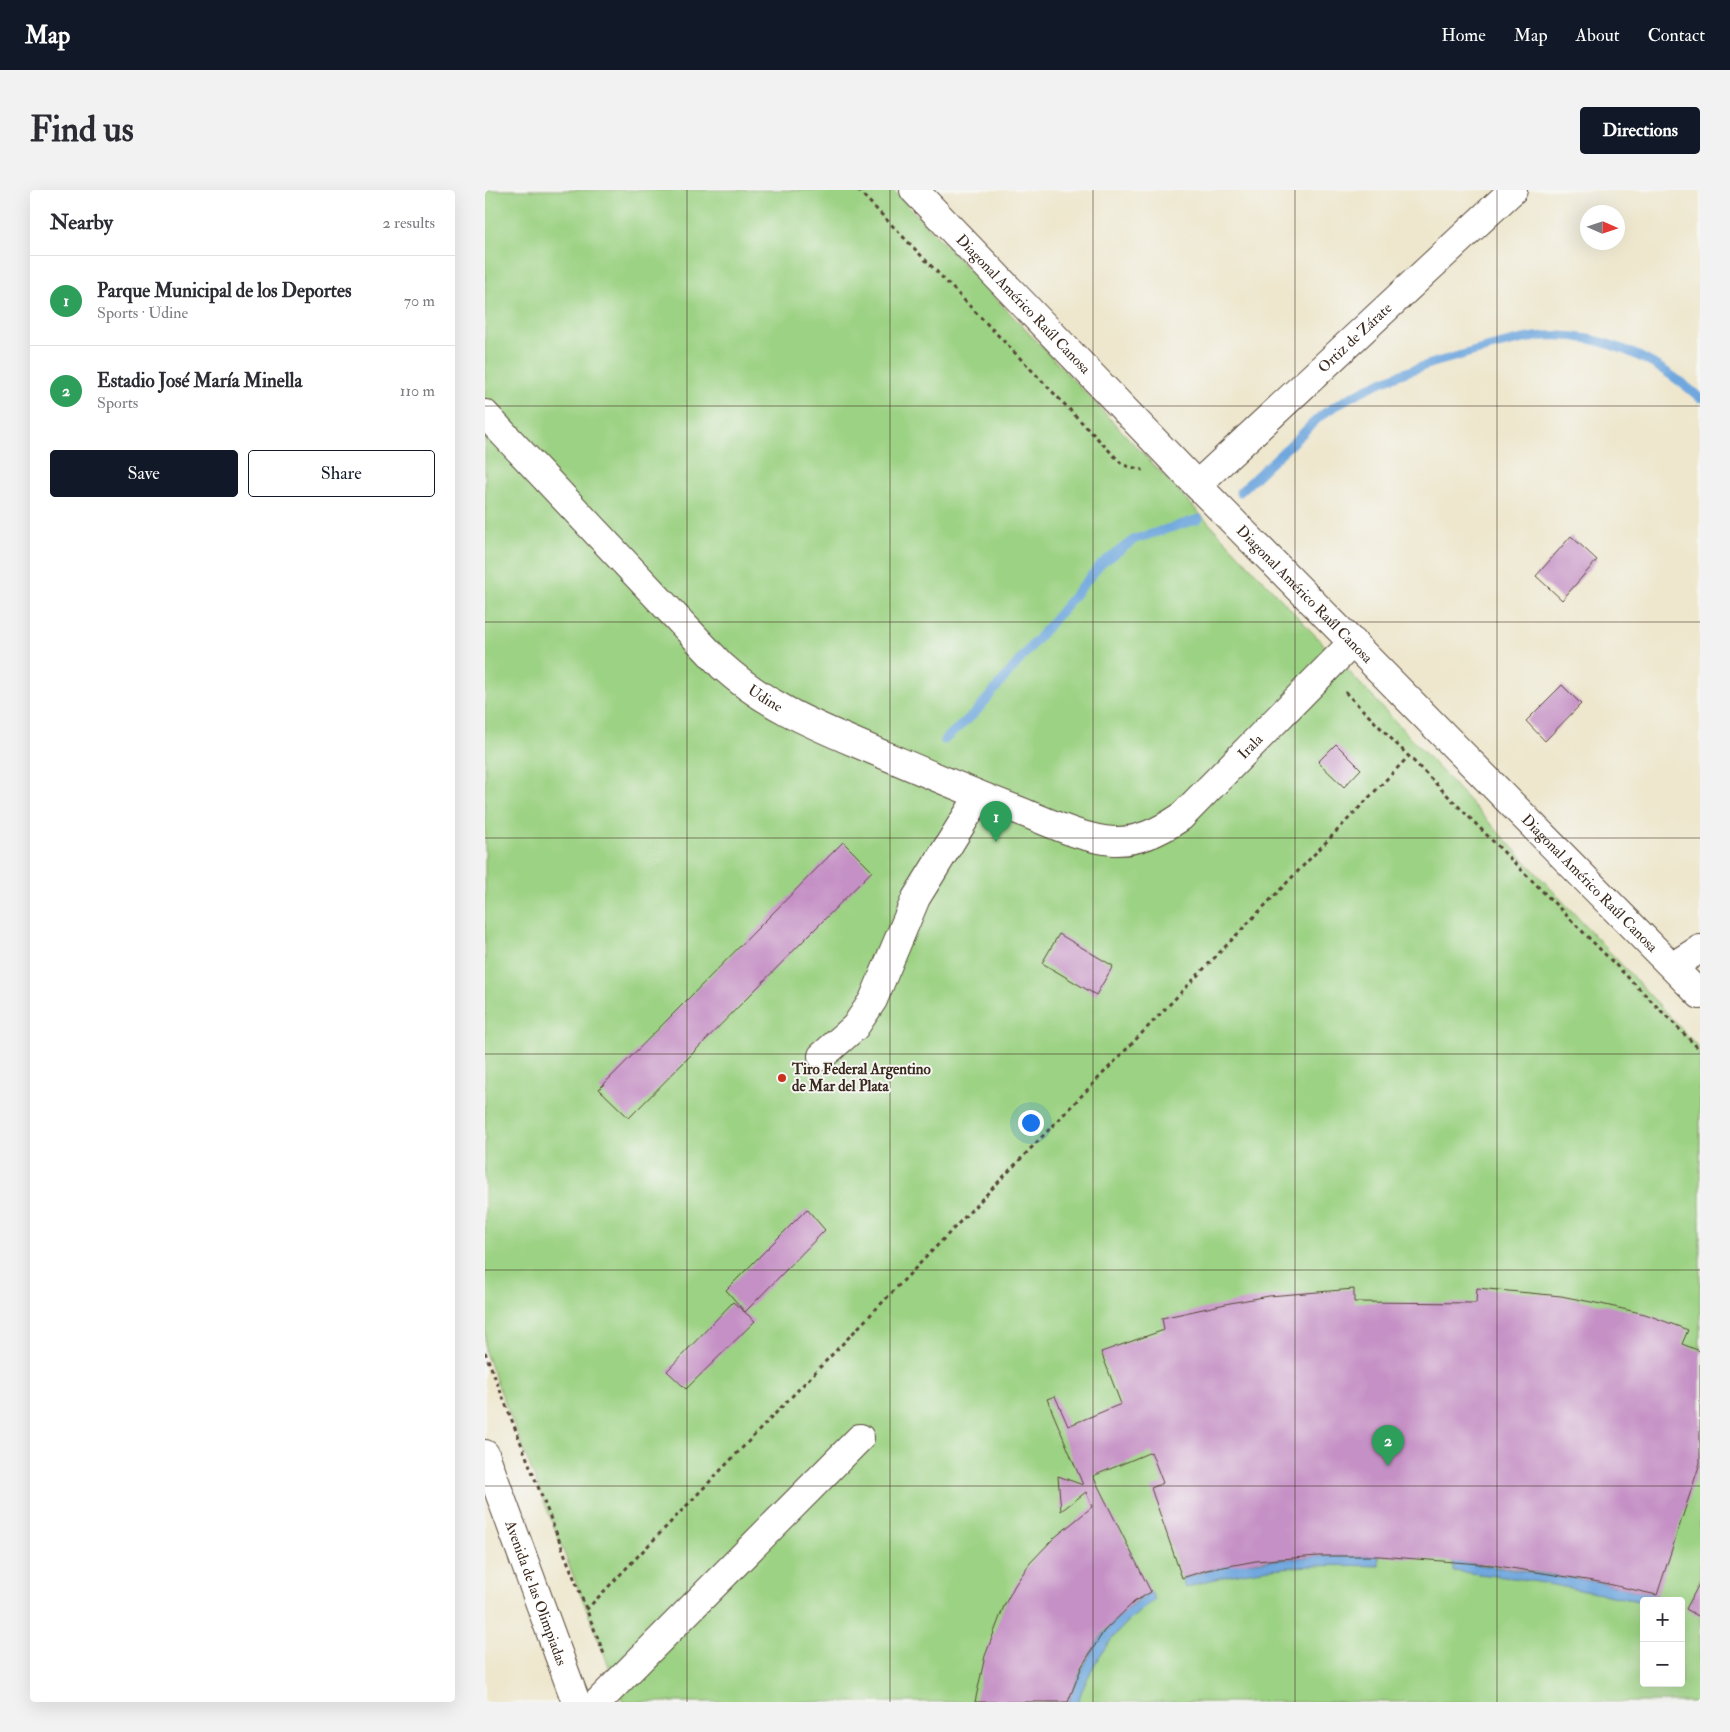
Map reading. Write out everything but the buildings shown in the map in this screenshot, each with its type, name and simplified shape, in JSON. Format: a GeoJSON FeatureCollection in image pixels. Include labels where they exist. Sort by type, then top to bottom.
{"type":"FeatureCollection","features":[{"type":"Feature","properties":{"kind":"street","name":"Diagonal Américo Raúl Canosa"},"geometry":{"type":"LineString","coordinates":[[914,190],[1202,490],[1700,995]]}},
{"type":"Feature","properties":{"kind":"street","name":"Ortiz de Zárate"},"geometry":{"type":"LineString","coordinates":[[1202,490],[1513,190]]}},
{"type":"Feature","properties":{"kind":"street","name":"Udine"},"geometry":{"type":"LineString","coordinates":[[485,414],[722,666],[743,685],[791,714],[979,796],[1088,836],[1115,841],[1137,838]]}},
{"type":"Feature","properties":{"kind":"street","name":"Irala"},"geometry":{"type":"LineString","coordinates":[[1137,838],[1162,830],[1181,817],[1353,642]]}},
{"type":"Feature","properties":{"kind":"street"},"geometry":{"type":"LineString","coordinates":[[822,1056],[855,1027],[873,1000],[916,898],[979,796]]}},
{"type":"Feature","properties":{"kind":"street"},"geometry":{"type":"LineString","coordinates":[[1673,966],[1700,949]]}},
{"type":"Feature","properties":{"kind":"street"},"geometry":{"type":"LineString","coordinates":[[607,1693],[860,1438]]}},
{"type":"Feature","properties":{"kind":"street","name":"Avenida de las Olimpiadas"},"geometry":{"type":"LineString","coordinates":[[485,1454],[577,1702]]}},
{"type":"Feature","properties":{"kind":"path"},"geometry":{"type":"LineString","coordinates":[[858,190],[1123,465],[1150,472]]}},
{"type":"Feature","properties":{"kind":"path"},"geometry":{"type":"LineString","coordinates":[[1324,671],[1700,1050]]}},
{"type":"Feature","properties":{"kind":"path"},"geometry":{"type":"LineString","coordinates":[[586,1610],[1408,757]]}},
{"type":"Feature","properties":{"kind":"path"},"geometry":{"type":"LineString","coordinates":[[485,1352],[586,1610],[607,1693]]}},
{"type":"Feature","properties":{"kind":"green space"},"geometry":{"type":"Polygon","coordinates":[[[485,190],[893,190],[1314,634],[1700,1049],[1700,1702],[623,1702],[485,1352],[485,190]]]}},
{"type":"Feature","properties":{"kind":"water"},"geometry":{"type":"Polygon","coordinates":[[[1318,1556],[1379,1556],[1379,1566],[1330,1565],[1281,1568],[1232,1575],[1185,1588],[1182,1578],[1232,1564],[1318,1556]]]}},
{"type":"Feature","properties":{"kind":"water"},"geometry":{"type":"Polygon","coordinates":[[[1453,1561],[1599,1582],[1657,1595],[1657,1597],[1640,1597],[1640,1601],[1521,1579],[1453,1571],[1453,1561]]]}},
{"type":"Feature","properties":{"kind":"water"},"geometry":{"type":"Polygon","coordinates":[[[1151,1592],[1155,1600],[1129,1621],[1108,1644],[1091,1671],[1078,1702],[1068,1702],[1090,1653],[1099,1640],[1121,1614],[1151,1592]]]}},
{"type":"Feature","properties":{"kind":"waterway"},"geometry":{"type":"LineString","coordinates":[[1240,492],[1319,417],[1341,402],[1390,378],[1424,366],[1496,345],[1525,339],[1558,336],[1603,342],[1644,359],[1664,370],[1700,398]]}},
{"type":"Feature","properties":{"kind":"waterway"},"geometry":{"type":"LineString","coordinates":[[944,740],[975,713],[1101,564],[1135,539],[1199,519]]}},
{"type":"Feature","properties":{"kind":"place","name":"Parque Municipal de los Deportes"},"geometry":{"type":"Point","coordinates":[996,842]}},
{"type":"Feature","properties":{"kind":"place","name":"Tiro Federal Argentino de Mar del Plata"},"geometry":{"type":"Point","coordinates":[782,1078]}},
{"type":"Feature","properties":{"kind":"place","name":"Estadio José María Minella"},"geometry":{"type":"Point","coordinates":[1388,1466]}}]}
